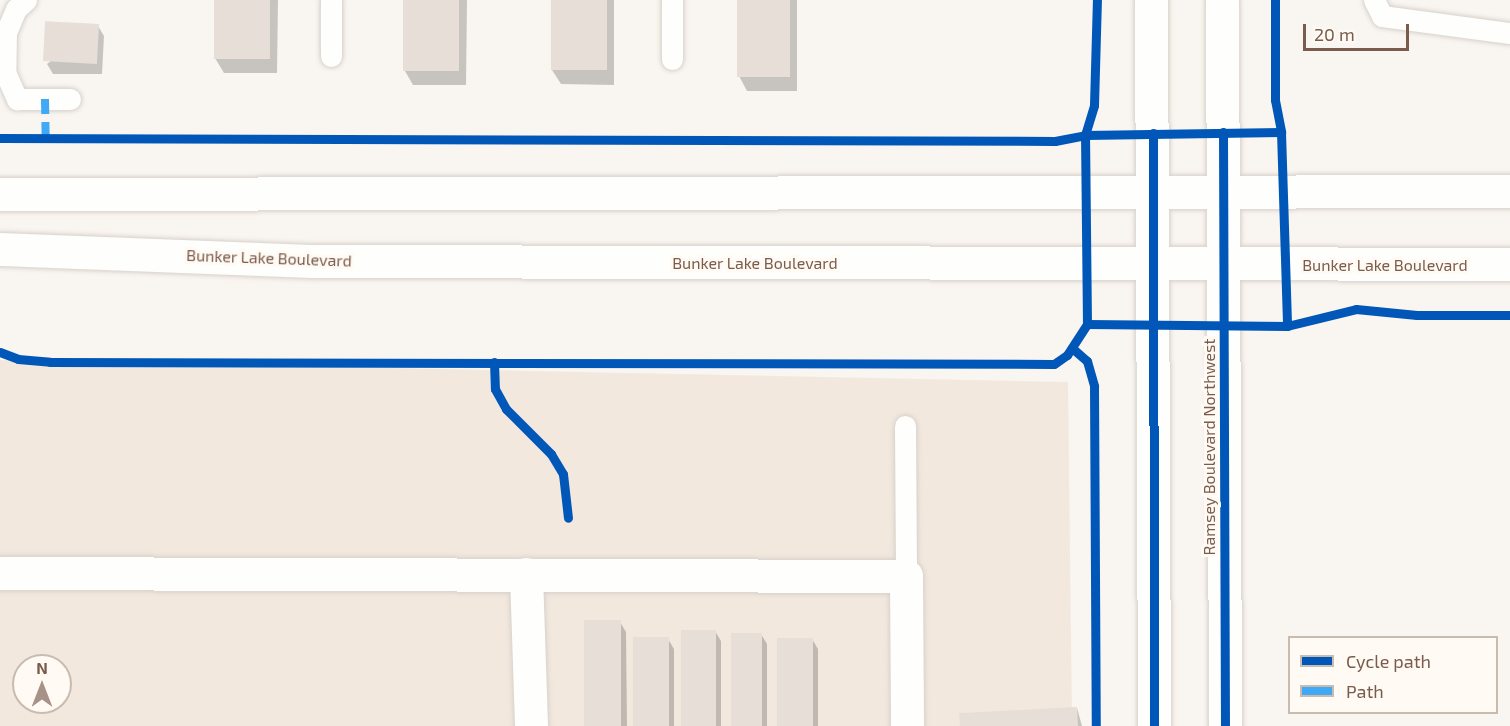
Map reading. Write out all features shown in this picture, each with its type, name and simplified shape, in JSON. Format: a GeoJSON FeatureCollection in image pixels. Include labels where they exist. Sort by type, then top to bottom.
{"type":"FeatureCollection","features":[{"type":"Feature","properties":{"kind":"main road"},"geometry":{"type":"LineString","coordinates":[[1151,0],[1154,265],[1154,726]]}},
{"type":"Feature","properties":{"kind":"main road","name":"Ramsey Boulevard Northwest"},"geometry":{"type":"LineString","coordinates":[[1222,0],[1225,265],[1225,726]]}},
{"type":"Feature","properties":{"kind":"main road"},"geometry":{"type":"LineString","coordinates":[[0,194],[1510,191]]}},
{"type":"Feature","properties":{"kind":"main road","name":"Bunker Lake Boulevard"},"geometry":{"type":"LineString","coordinates":[[0,249],[314,261],[1154,265],[1510,264]]}},
{"type":"Feature","properties":{"kind":"main road"},"geometry":{"type":"LineString","coordinates":[[0,573],[906,576],[907,726]]}},
{"type":"Feature","properties":{"kind":"main road"},"geometry":{"type":"LineString","coordinates":[[526,574],[531,726]]}},
{"type":"Feature","properties":{"kind":"lane"},"geometry":{"type":"LineString","coordinates":[[26,0],[16,9],[6,33],[5,72],[17,99],[70,99]]}},
{"type":"Feature","properties":{"kind":"lane"},"geometry":{"type":"LineString","coordinates":[[331,0],[331,56]]}},
{"type":"Feature","properties":{"kind":"lane"},"geometry":{"type":"LineString","coordinates":[[672,0],[672,59]]}},
{"type":"Feature","properties":{"kind":"lane"},"geometry":{"type":"LineString","coordinates":[[1374,0],[1382,16],[1510,33]]}},
{"type":"Feature","properties":{"kind":"lane"},"geometry":{"type":"LineString","coordinates":[[905,426],[906,576]]}},
{"type":"Feature","properties":{"kind":"shaded area"},"geometry":{"type":"Polygon","coordinates":[[[0,360],[1068,382],[1072,726],[0,726],[0,360]]]}},
{"type":"Feature","properties":{"kind":"building"},"geometry":{"type":"Polygon","coordinates":[[[214,0],[270,0],[270,59],[214,59],[214,0]]]}},
{"type":"Feature","properties":{"kind":"building"},"geometry":{"type":"Polygon","coordinates":[[[403,0],[459,0],[459,71],[403,71],[403,0]]]}},
{"type":"Feature","properties":{"kind":"building"},"geometry":{"type":"Polygon","coordinates":[[[551,0],[607,0],[607,70],[551,70],[551,0]]]}},
{"type":"Feature","properties":{"kind":"building"},"geometry":{"type":"Polygon","coordinates":[[[737,0],[790,0],[790,77],[737,77],[737,0]]]}},
{"type":"Feature","properties":{"kind":"building"},"geometry":{"type":"Polygon","coordinates":[[[45,21],[99,24],[97,64],[43,61],[45,21]]]}},
{"type":"Feature","properties":{"kind":"building"},"geometry":{"type":"Polygon","coordinates":[[[584,620],[621,620],[621,726],[584,726],[584,620]]]}},
{"type":"Feature","properties":{"kind":"building"},"geometry":{"type":"Polygon","coordinates":[[[681,630],[716,630],[716,726],[681,726],[681,630]]]}},
{"type":"Feature","properties":{"kind":"building"},"geometry":{"type":"Polygon","coordinates":[[[731,633],[762,633],[762,726],[731,726],[731,633]]]}},
{"type":"Feature","properties":{"kind":"building"},"geometry":{"type":"Polygon","coordinates":[[[633,637],[669,637],[669,726],[633,726],[633,637]]]}},
{"type":"Feature","properties":{"kind":"building"},"geometry":{"type":"Polygon","coordinates":[[[777,638],[813,638],[813,726],[777,726],[777,638]]]}},
{"type":"Feature","properties":{"kind":"building"},"geometry":{"type":"Polygon","coordinates":[[[1077,707],[1078,726],[960,726],[959,713],[1077,707]]]}},
{"type":"Feature","properties":{"kind":"marked path"},"geometry":{"type":"LineString","coordinates":[[45,99],[46,138]]}},
{"type":"Feature","properties":{"kind":"cycle path"},"geometry":{"type":"LineString","coordinates":[[0,352],[18,359],[50,362],[1054,364],[1067,355],[1087,324],[1085,135],[1094,105],[1097,0]]}},
{"type":"Feature","properties":{"kind":"cycle path"},"geometry":{"type":"LineString","coordinates":[[1275,0],[1275,100],[1281,132],[1287,326]]}},
{"type":"Feature","properties":{"kind":"cycle path"},"geometry":{"type":"LineString","coordinates":[[1223,132],[1225,726]]}},
{"type":"Feature","properties":{"kind":"cycle path"},"geometry":{"type":"LineString","coordinates":[[0,138],[1055,141],[1085,135],[1281,132]]}},
{"type":"Feature","properties":{"kind":"cycle path"},"geometry":{"type":"LineString","coordinates":[[1153,133],[1154,726]]}},
{"type":"Feature","properties":{"kind":"cycle path"},"geometry":{"type":"LineString","coordinates":[[1087,324],[1287,326],[1356,309],[1417,315],[1510,315]]}},
{"type":"Feature","properties":{"kind":"cycle path"},"geometry":{"type":"LineString","coordinates":[[1072,348],[1087,361],[1094,386],[1096,726]]}},
{"type":"Feature","properties":{"kind":"cycle path"},"geometry":{"type":"LineString","coordinates":[[494,362],[495,389],[506,409],[551,454],[563,474],[568,518]]}}]}
